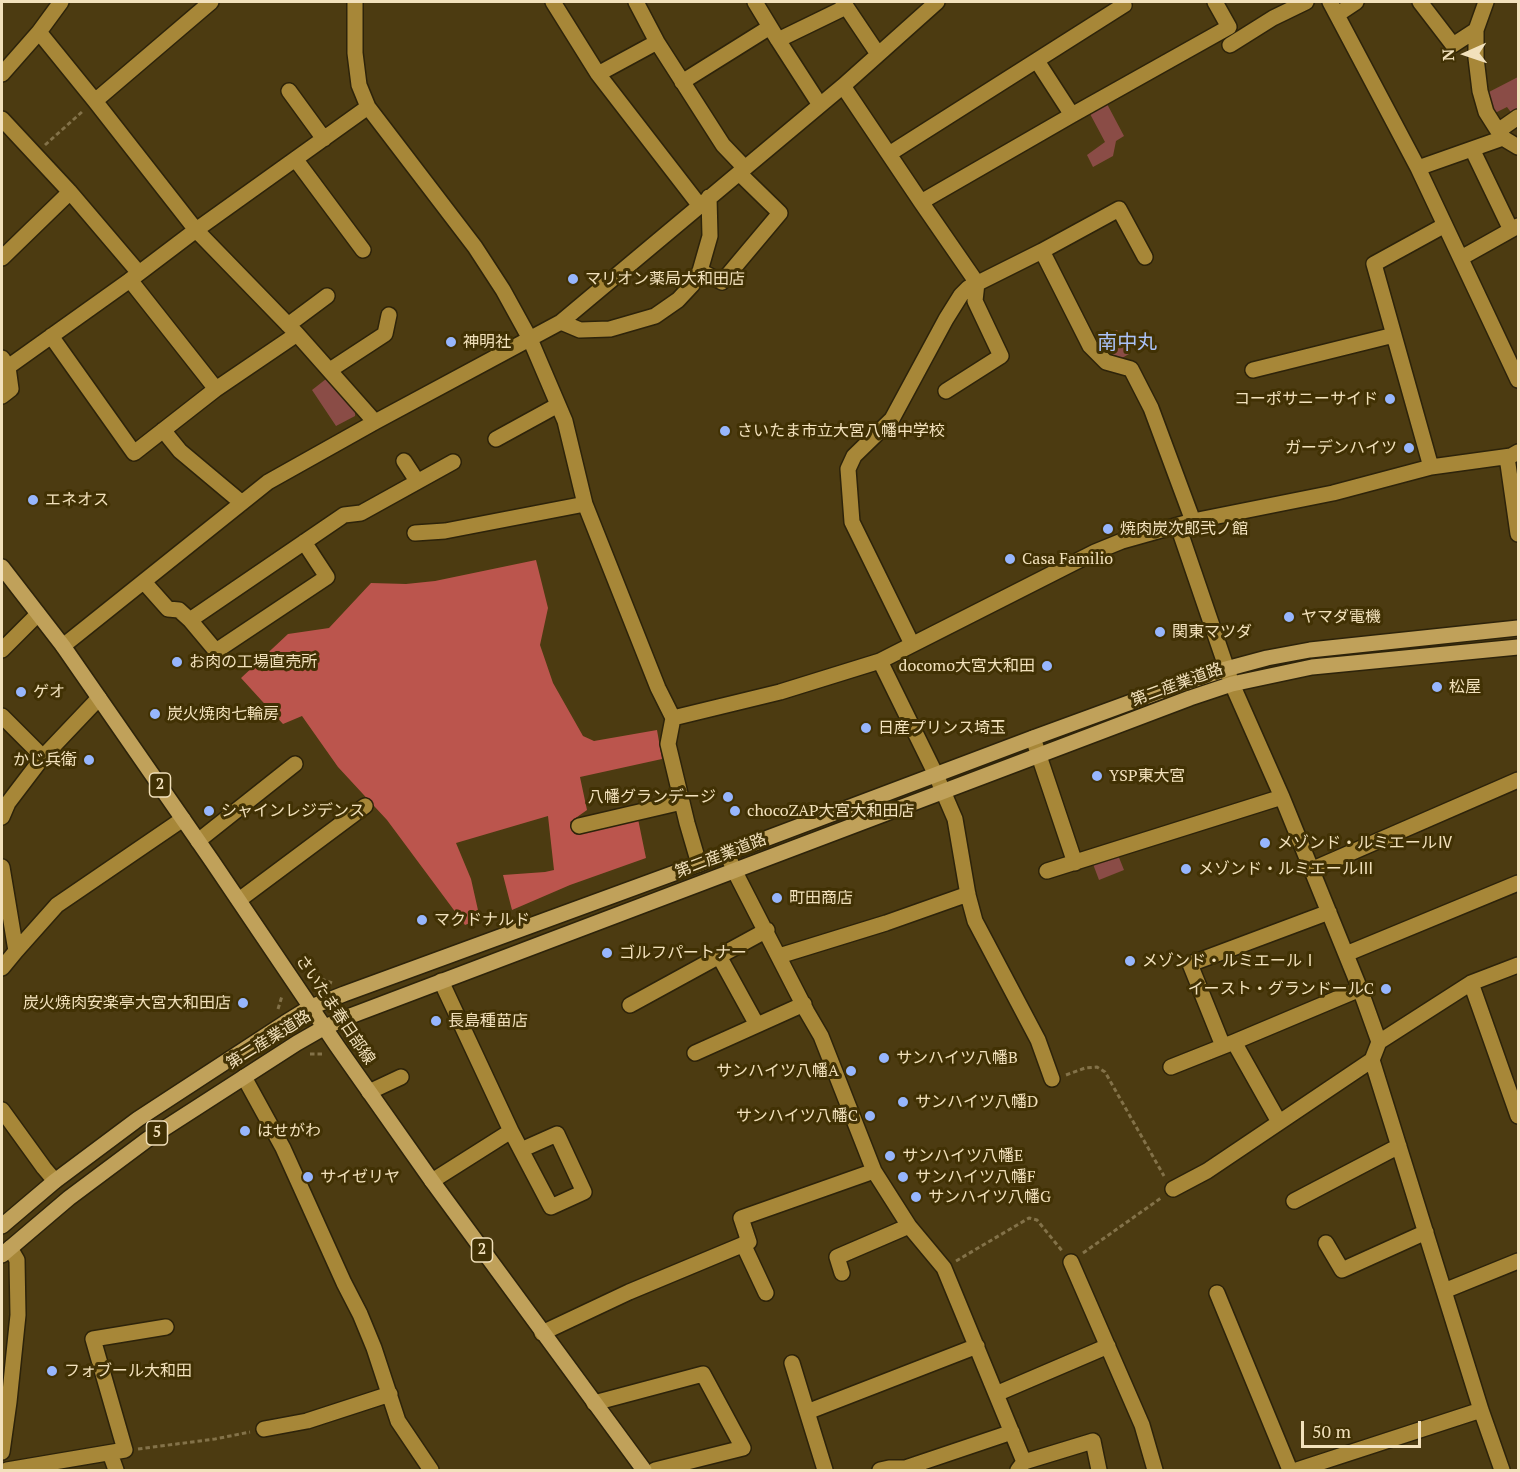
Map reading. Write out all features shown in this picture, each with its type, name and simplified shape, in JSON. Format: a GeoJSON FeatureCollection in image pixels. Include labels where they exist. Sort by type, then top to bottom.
{"type":"FeatureCollection","features":[{"type":"Feature","properties":{"kind":"main road","name":"さいたま春日部線"},"geometry":{"type":"LineString","coordinates":[[2,567],[63,646],[432,1181],[644,1470]]}},
{"type":"Feature","properties":{"kind":"main road","name":"第二産業道路"},"geometry":{"type":"LineString","coordinates":[[2,1226],[55,1181],[138,1119],[232,1056],[311,1007],[1033,738],[1226,669],[1310,650],[1518,628]]}},
{"type":"Feature","properties":{"kind":"main road","name":"第二産業道路"},"geometry":{"type":"LineString","coordinates":[[6,1251],[120,1158],[324,1027],[353,1015],[1232,684],[1312,667],[1518,646]]}},
{"type":"Feature","properties":{"kind":"street"},"geometry":{"type":"LineString","coordinates":[[2,74],[39,32],[61,2]]}},
{"type":"Feature","properties":{"kind":"street"},"geometry":{"type":"LineString","coordinates":[[95,100],[210,2]]}},
{"type":"Feature","properties":{"kind":"street"},"geometry":{"type":"LineString","coordinates":[[355,2],[355,53],[359,85],[369,107],[475,247],[503,290],[530,339],[565,421],[585,504],[658,687],[673,718],[668,744],[699,864]]}},
{"type":"Feature","properties":{"kind":"street"},"geometry":{"type":"LineString","coordinates":[[553,2],[598,74],[705,201],[710,236],[700,271],[692,285],[678,300],[655,316],[610,329],[580,330],[561,322]]}},
{"type":"Feature","properties":{"kind":"street"},"geometry":{"type":"LineString","coordinates":[[636,2],[657,42],[723,146],[780,213],[722,282],[700,271]]}},
{"type":"Feature","properties":{"kind":"street"},"geometry":{"type":"LineString","coordinates":[[755,2],[820,105]]}},
{"type":"Feature","properties":{"kind":"street"},"geometry":{"type":"LineString","coordinates":[[63,646],[268,482],[561,322],[843,86],[937,2]]}},
{"type":"Feature","properties":{"kind":"street"},"geometry":{"type":"LineString","coordinates":[[889,154],[1124,5],[1123,2]]}},
{"type":"Feature","properties":{"kind":"street"},"geometry":{"type":"LineString","coordinates":[[921,202],[1229,27],[1215,2]]}},
{"type":"Feature","properties":{"kind":"street"},"geometry":{"type":"LineString","coordinates":[[1230,45],[1273,18],[1306,2]]}},
{"type":"Feature","properties":{"kind":"street"},"geometry":{"type":"LineString","coordinates":[[1356,2],[1334,8],[1418,168],[1518,380]]}},
{"type":"Feature","properties":{"kind":"street"},"geometry":{"type":"LineString","coordinates":[[1420,2],[1453,45],[1476,30]]}},
{"type":"Feature","properties":{"kind":"street"},"geometry":{"type":"LineString","coordinates":[[1486,2],[1476,30],[1476,58],[1480,91],[1486,112],[1501,134],[1518,147]]}},
{"type":"Feature","properties":{"kind":"street"},"geometry":{"type":"LineString","coordinates":[[682,82],[774,34],[844,4],[878,54]]}},
{"type":"Feature","properties":{"kind":"street"},"geometry":{"type":"LineString","coordinates":[[39,32],[196,230],[330,370],[375,422]]}},
{"type":"Feature","properties":{"kind":"street"},"geometry":{"type":"LineString","coordinates":[[598,74],[657,42]]}},
{"type":"Feature","properties":{"kind":"street"},"geometry":{"type":"LineString","coordinates":[[1036,61],[1072,115]]}},
{"type":"Feature","properties":{"kind":"street"},"geometry":{"type":"LineString","coordinates":[[843,86],[977,283],[975,301],[1000,356],[946,391]]}},
{"type":"Feature","properties":{"kind":"street"},"geometry":{"type":"LineString","coordinates":[[289,91],[324,139]]}},
{"type":"Feature","properties":{"kind":"street"},"geometry":{"type":"LineString","coordinates":[[2,396],[11,389],[5,362],[51,336],[369,107]]}},
{"type":"Feature","properties":{"kind":"street"},"geometry":{"type":"LineString","coordinates":[[1418,168],[1472,148],[1501,134],[1518,117]]}},
{"type":"Feature","properties":{"kind":"street"},"geometry":{"type":"LineString","coordinates":[[2,119],[70,192],[216,389]]}},
{"type":"Feature","properties":{"kind":"street"},"geometry":{"type":"LineString","coordinates":[[1461,258],[1515,228],[1472,148]]}},
{"type":"Feature","properties":{"kind":"street"},"geometry":{"type":"LineString","coordinates":[[296,160],[363,250]]}},
{"type":"Feature","properties":{"kind":"street"},"geometry":{"type":"LineString","coordinates":[[2,258],[70,192]]}},
{"type":"Feature","properties":{"kind":"street"},"geometry":{"type":"LineString","coordinates":[[912,644],[852,522],[848,469],[854,456],[892,419],[946,319],[968,288],[1119,209],[1145,257]]}},
{"type":"Feature","properties":{"kind":"street"},"geometry":{"type":"LineString","coordinates":[[1431,467],[1374,264],[1445,225]]}},
{"type":"Feature","properties":{"kind":"street"},"geometry":{"type":"LineString","coordinates":[[1042,251],[1090,346],[1106,362],[1131,369],[1151,408],[1193,521]]}},
{"type":"Feature","properties":{"kind":"street"},"geometry":{"type":"LineString","coordinates":[[51,336],[134,453],[292,330],[327,296]]}},
{"type":"Feature","properties":{"kind":"street"},"geometry":{"type":"LineString","coordinates":[[330,370],[385,334],[389,315]]}},
{"type":"Feature","properties":{"kind":"street"},"geometry":{"type":"LineString","coordinates":[[1253,370],[1394,335]]}},
{"type":"Feature","properties":{"kind":"street"},"geometry":{"type":"LineString","coordinates":[[496,439],[558,405]]}},
{"type":"Feature","properties":{"kind":"street"},"geometry":{"type":"LineString","coordinates":[[163,430],[180,451],[242,503]]}},
{"type":"Feature","properties":{"kind":"street"},"geometry":{"type":"LineString","coordinates":[[673,718],[780,692],[880,661],[1095,552],[1122,541],[1193,521],[1333,493],[1431,467],[1515,454],[1518,534]]}},
{"type":"Feature","properties":{"kind":"street"},"geometry":{"type":"LineString","coordinates":[[404,461],[417,481]]}},
{"type":"Feature","properties":{"kind":"street"},"geometry":{"type":"LineString","coordinates":[[189,620],[344,515],[361,513],[453,462]]}},
{"type":"Feature","properties":{"kind":"street"},"geometry":{"type":"LineString","coordinates":[[415,533],[445,531],[585,504]]}},
{"type":"Feature","properties":{"kind":"street"},"geometry":{"type":"LineString","coordinates":[[1178,526],[1226,669],[1282,797],[1360,989],[1379,1042]]}},
{"type":"Feature","properties":{"kind":"street"},"geometry":{"type":"LineString","coordinates":[[144,582],[168,609],[179,610],[216,651],[327,577],[304,542]]}},
{"type":"Feature","properties":{"kind":"street"},"geometry":{"type":"LineString","coordinates":[[2,651],[38,614]]}},
{"type":"Feature","properties":{"kind":"street"},"geometry":{"type":"LineString","coordinates":[[880,661],[955,819],[970,908],[975,921],[1038,1040],[1052,1078]]}},
{"type":"Feature","properties":{"kind":"street"},"geometry":{"type":"LineString","coordinates":[[2,817],[8,803],[43,757],[99,698]]}},
{"type":"Feature","properties":{"kind":"street"},"geometry":{"type":"LineString","coordinates":[[2,716],[43,757]]}},
{"type":"Feature","properties":{"kind":"street"},"geometry":{"type":"LineString","coordinates":[[1033,738],[1075,862]]}},
{"type":"Feature","properties":{"kind":"street"},"geometry":{"type":"LineString","coordinates":[[198,841],[295,764]]}},
{"type":"Feature","properties":{"kind":"street"},"geometry":{"type":"LineString","coordinates":[[1311,870],[1518,780]]}},
{"type":"Feature","properties":{"kind":"street"},"geometry":{"type":"LineString","coordinates":[[1047,871],[1282,797]]}},
{"type":"Feature","properties":{"kind":"street"},"geometry":{"type":"LineString","coordinates":[[579,826],[682,802]]}},
{"type":"Feature","properties":{"kind":"street"},"geometry":{"type":"LineString","coordinates":[[239,900],[366,806]]}},
{"type":"Feature","properties":{"kind":"street"},"geometry":{"type":"LineString","coordinates":[[2,968],[57,904],[183,819]]}},
{"type":"Feature","properties":{"kind":"street"},"geometry":{"type":"LineString","coordinates":[[727,853],[821,1036],[874,1171],[909,1226],[944,1268],[1012,1432],[1021,1466],[1093,1441],[1099,1470]]}},
{"type":"Feature","properties":{"kind":"street"},"geometry":{"type":"LineString","coordinates":[[2,867],[16,951]]}},
{"type":"Feature","properties":{"kind":"street"},"geometry":{"type":"LineString","coordinates":[[1346,954],[1518,883]]}},
{"type":"Feature","properties":{"kind":"street"},"geometry":{"type":"LineString","coordinates":[[779,956],[886,923],[968,894]]}},
{"type":"Feature","properties":{"kind":"street"},"geometry":{"type":"LineString","coordinates":[[1279,1122],[1228,1044],[1190,964],[1329,912]]}},
{"type":"Feature","properties":{"kind":"street"},"geometry":{"type":"LineString","coordinates":[[630,1005],[766,930]]}},
{"type":"Feature","properties":{"kind":"street"},"geometry":{"type":"LineString","coordinates":[[719,956],[757,1025]]}},
{"type":"Feature","properties":{"kind":"street"},"geometry":{"type":"LineString","coordinates":[[1173,1189],[1206,1171],[1372,1060],[1379,1042],[1471,983],[1518,965]]}},
{"type":"Feature","properties":{"kind":"street"},"geometry":{"type":"LineString","coordinates":[[441,981],[511,1131],[521,1150],[551,1207],[584,1192],[557,1134],[521,1150]]}},
{"type":"Feature","properties":{"kind":"street"},"geometry":{"type":"LineString","coordinates":[[1471,983],[1514,1087],[1518,1116]]}},
{"type":"Feature","properties":{"kind":"street"},"geometry":{"type":"LineString","coordinates":[[1171,1067],[1360,989]]}},
{"type":"Feature","properties":{"kind":"street"},"geometry":{"type":"LineString","coordinates":[[695,1053],[804,1004]]}},
{"type":"Feature","properties":{"kind":"street"},"geometry":{"type":"LineString","coordinates":[[1372,1060],[1481,1410],[1502,1470]]}},
{"type":"Feature","properties":{"kind":"street"},"geometry":{"type":"LineString","coordinates":[[244,1077],[283,1148],[360,1314],[374,1348],[398,1421],[431,1470]]}},
{"type":"Feature","properties":{"kind":"street"},"geometry":{"type":"LineString","coordinates":[[369,1092],[401,1077]]}},
{"type":"Feature","properties":{"kind":"street"},"geometry":{"type":"LineString","coordinates":[[2,1110],[55,1181]]}},
{"type":"Feature","properties":{"kind":"street"},"geometry":{"type":"LineString","coordinates":[[432,1181],[511,1131]]}},
{"type":"Feature","properties":{"kind":"street"},"geometry":{"type":"LineString","coordinates":[[1294,1201],[1399,1146]]}},
{"type":"Feature","properties":{"kind":"street"},"geometry":{"type":"LineString","coordinates":[[542,1333],[629,1292],[749,1242],[741,1218],[874,1171]]}},
{"type":"Feature","properties":{"kind":"street"},"geometry":{"type":"LineString","coordinates":[[842,1273],[837,1257],[909,1226]]}},
{"type":"Feature","properties":{"kind":"street"},"geometry":{"type":"LineString","coordinates":[[1326,1244],[1342,1270],[1426,1233]]}},
{"type":"Feature","properties":{"kind":"street"},"geometry":{"type":"LineString","coordinates":[[743,1244],[766,1293]]}},
{"type":"Feature","properties":{"kind":"street"},"geometry":{"type":"LineString","coordinates":[[2,1452],[5,1403],[18,1315],[17,1260],[6,1251]]}},
{"type":"Feature","properties":{"kind":"street"},"geometry":{"type":"LineString","coordinates":[[1444,1291],[1518,1261]]}},
{"type":"Feature","properties":{"kind":"street"},"geometry":{"type":"LineString","coordinates":[[1071,1262],[1142,1425],[1155,1470]]}},
{"type":"Feature","properties":{"kind":"street"},"geometry":{"type":"LineString","coordinates":[[1217,1293],[1290,1470]]}},
{"type":"Feature","properties":{"kind":"street"},"geometry":{"type":"LineString","coordinates":[[116,1470],[118,1452],[93,1339],[166,1327]]}},
{"type":"Feature","properties":{"kind":"street"},"geometry":{"type":"LineString","coordinates":[[807,1412],[976,1346]]}},
{"type":"Feature","properties":{"kind":"street"},"geometry":{"type":"LineString","coordinates":[[996,1394],[1108,1346]]}},
{"type":"Feature","properties":{"kind":"street"},"geometry":{"type":"LineString","coordinates":[[792,1363],[825,1470]]}},
{"type":"Feature","properties":{"kind":"street"},"geometry":{"type":"LineString","coordinates":[[594,1402],[703,1374],[743,1448],[655,1470]]}},
{"type":"Feature","properties":{"kind":"street"},"geometry":{"type":"LineString","coordinates":[[264,1430],[307,1421],[390,1394]]}},
{"type":"Feature","properties":{"kind":"street"},"geometry":{"type":"LineString","coordinates":[[1297,1470],[1481,1410]]}},
{"type":"Feature","properties":{"kind":"street"},"geometry":{"type":"LineString","coordinates":[[880,1470],[906,1468],[1012,1432]]}},
{"type":"Feature","properties":{"kind":"street"},"geometry":{"type":"LineString","coordinates":[[7,1470],[72,1465],[118,1452]]}},
{"type":"Feature","properties":{"kind":"path"},"geometry":{"type":"LineString","coordinates":[[35,154],[95,100]]}},
{"type":"Feature","properties":{"kind":"path"},"geometry":{"type":"LineString","coordinates":[[314,976],[332,983]]}},
{"type":"Feature","properties":{"kind":"path"},"geometry":{"type":"LineString","coordinates":[[278,1009],[282,996]]}},
{"type":"Feature","properties":{"kind":"path"},"geometry":{"type":"LineString","coordinates":[[310,1054],[327,1053]]}},
{"type":"Feature","properties":{"kind":"path"},"geometry":{"type":"LineString","coordinates":[[944,1268],[1029,1218],[1037,1220],[1071,1262],[1173,1189],[1104,1072],[1097,1067],[1085,1068],[1057,1079],[1052,1078]]}},
{"type":"Feature","properties":{"kind":"path"},"geometry":{"type":"LineString","coordinates":[[118,1452],[264,1430]]}},
{"type":"Feature","properties":{"kind":"shaded area"},"geometry":{"type":"Polygon","coordinates":[[[1518,77],[1518,111],[1513,115],[1507,107],[1495,113],[1487,93],[1518,77]]]}},
{"type":"Feature","properties":{"kind":"shaded area"},"geometry":{"type":"Polygon","coordinates":[[[1106,102],[1124,136],[1116,141],[1113,156],[1093,167],[1087,155],[1105,142],[1089,112],[1106,102]]]}},
{"type":"Feature","properties":{"kind":"shaded area"},"geometry":{"type":"Polygon","coordinates":[[[1117,330],[1129,354],[1122,358],[1106,352],[1095,341],[1117,330]]]}},
{"type":"Feature","properties":{"kind":"shaded area"},"geometry":{"type":"Polygon","coordinates":[[[326,379],[355,411],[355,416],[336,426],[312,390],[326,379]]]}},
{"type":"Feature","properties":{"kind":"shaded area"},"geometry":{"type":"Polygon","coordinates":[[[536,560],[548,608],[540,645],[553,683],[583,736],[594,741],[657,730],[662,759],[580,777],[587,810],[570,822],[575,832],[638,819],[646,858],[570,885],[512,910],[503,875],[554,870],[548,816],[456,843],[471,879],[480,919],[465,925],[387,820],[338,767],[302,716],[283,724],[241,678],[288,634],[329,628],[371,583],[406,584],[435,581],[536,560]]]}},
{"type":"Feature","properties":{"kind":"shaded area"},"geometry":{"type":"Polygon","coordinates":[[[1118,855],[1124,870],[1099,880],[1093,864],[1118,855]]]}},
{"type":"Feature","properties":{"kind":"place","name":"マリオン薬局大和田店"},"geometry":{"type":"Point","coordinates":[573,279]}},
{"type":"Feature","properties":{"kind":"place","name":"神明社"},"geometry":{"type":"Point","coordinates":[451,342]}},
{"type":"Feature","properties":{"kind":"place","name":"コーポサニーサイド"},"geometry":{"type":"Point","coordinates":[1390,399]}},
{"type":"Feature","properties":{"kind":"place","name":"さいたま市立大宮八幡中学校"},"geometry":{"type":"Point","coordinates":[725,431]}},
{"type":"Feature","properties":{"kind":"place","name":"ガーデンハイツ"},"geometry":{"type":"Point","coordinates":[1409,448]}},
{"type":"Feature","properties":{"kind":"place","name":"エネオス"},"geometry":{"type":"Point","coordinates":[33,500]}},
{"type":"Feature","properties":{"kind":"place","name":"焼肉炭次郎弐ノ館"},"geometry":{"type":"Point","coordinates":[1108,529]}},
{"type":"Feature","properties":{"kind":"place","name":"Casa Familio"},"geometry":{"type":"Point","coordinates":[1010,559]}},
{"type":"Feature","properties":{"kind":"place","name":"ヤマダ電機"},"geometry":{"type":"Point","coordinates":[1289,617]}},
{"type":"Feature","properties":{"kind":"place","name":"関東マツダ"},"geometry":{"type":"Point","coordinates":[1160,632]}},
{"type":"Feature","properties":{"kind":"place","name":"お肉の工場直売所"},"geometry":{"type":"Point","coordinates":[177,662]}},
{"type":"Feature","properties":{"kind":"place","name":"docomo大宮大和田"},"geometry":{"type":"Point","coordinates":[1047,666]}},
{"type":"Feature","properties":{"kind":"place","name":"松屋"},"geometry":{"type":"Point","coordinates":[1437,687]}},
{"type":"Feature","properties":{"kind":"place","name":"ゲオ"},"geometry":{"type":"Point","coordinates":[21,692]}},
{"type":"Feature","properties":{"kind":"place","name":"炭火焼肉七輪房"},"geometry":{"type":"Point","coordinates":[155,714]}},
{"type":"Feature","properties":{"kind":"place","name":"日産プリンス埼玉"},"geometry":{"type":"Point","coordinates":[866,728]}},
{"type":"Feature","properties":{"kind":"place","name":"かじ兵衛"},"geometry":{"type":"Point","coordinates":[89,760]}},
{"type":"Feature","properties":{"kind":"place","name":"YSP東大宮"},"geometry":{"type":"Point","coordinates":[1097,776]}},
{"type":"Feature","properties":{"kind":"place","name":"八幡グランデージ"},"geometry":{"type":"Point","coordinates":[728,797]}},
{"type":"Feature","properties":{"kind":"place","name":"シャインレジデンス"},"geometry":{"type":"Point","coordinates":[209,811]}},
{"type":"Feature","properties":{"kind":"place","name":"chocoZAP大宮大和田店"},"geometry":{"type":"Point","coordinates":[735,811]}},
{"type":"Feature","properties":{"kind":"place","name":"メゾンド・ルミエールⅣ"},"geometry":{"type":"Point","coordinates":[1265,843]}},
{"type":"Feature","properties":{"kind":"place","name":"メゾンド・ルミエールⅢ"},"geometry":{"type":"Point","coordinates":[1186,869]}},
{"type":"Feature","properties":{"kind":"place","name":"町田商店"},"geometry":{"type":"Point","coordinates":[777,898]}},
{"type":"Feature","properties":{"kind":"place","name":"マクドナルド"},"geometry":{"type":"Point","coordinates":[422,920]}},
{"type":"Feature","properties":{"kind":"place","name":"ゴルフパートナー"},"geometry":{"type":"Point","coordinates":[607,953]}},
{"type":"Feature","properties":{"kind":"place","name":"メゾンド・ルミエールⅠ"},"geometry":{"type":"Point","coordinates":[1130,961]}},
{"type":"Feature","properties":{"kind":"place","name":"イースト・グランドールC"},"geometry":{"type":"Point","coordinates":[1386,989]}},
{"type":"Feature","properties":{"kind":"place","name":"炭火焼肉安楽亭大宮大和田店"},"geometry":{"type":"Point","coordinates":[243,1003]}},
{"type":"Feature","properties":{"kind":"place","name":"長島種苗店"},"geometry":{"type":"Point","coordinates":[436,1021]}},
{"type":"Feature","properties":{"kind":"place","name":"サンハイツ八幡B"},"geometry":{"type":"Point","coordinates":[884,1058]}},
{"type":"Feature","properties":{"kind":"place","name":"サンハイツ八幡A"},"geometry":{"type":"Point","coordinates":[851,1071]}},
{"type":"Feature","properties":{"kind":"place","name":"サンハイツ八幡D"},"geometry":{"type":"Point","coordinates":[903,1102]}},
{"type":"Feature","properties":{"kind":"place","name":"サンハイツ八幡C"},"geometry":{"type":"Point","coordinates":[870,1116]}},
{"type":"Feature","properties":{"kind":"place","name":"はせがわ"},"geometry":{"type":"Point","coordinates":[245,1131]}},
{"type":"Feature","properties":{"kind":"place","name":"サンハイツ八幡E"},"geometry":{"type":"Point","coordinates":[890,1156]}},
{"type":"Feature","properties":{"kind":"place","name":"サイゼリヤ"},"geometry":{"type":"Point","coordinates":[308,1177]}},
{"type":"Feature","properties":{"kind":"place","name":"サンハイツ八幡F"},"geometry":{"type":"Point","coordinates":[903,1177]}},
{"type":"Feature","properties":{"kind":"place","name":"サンハイツ八幡G"},"geometry":{"type":"Point","coordinates":[916,1197]}},
{"type":"Feature","properties":{"kind":"place","name":"フォブール大和田"},"geometry":{"type":"Point","coordinates":[52,1371]}},
{"type":"Feature","properties":{"kind":"district","name":"南中丸"},"geometry":{"type":"Point","coordinates":[1127,343]}}]}
